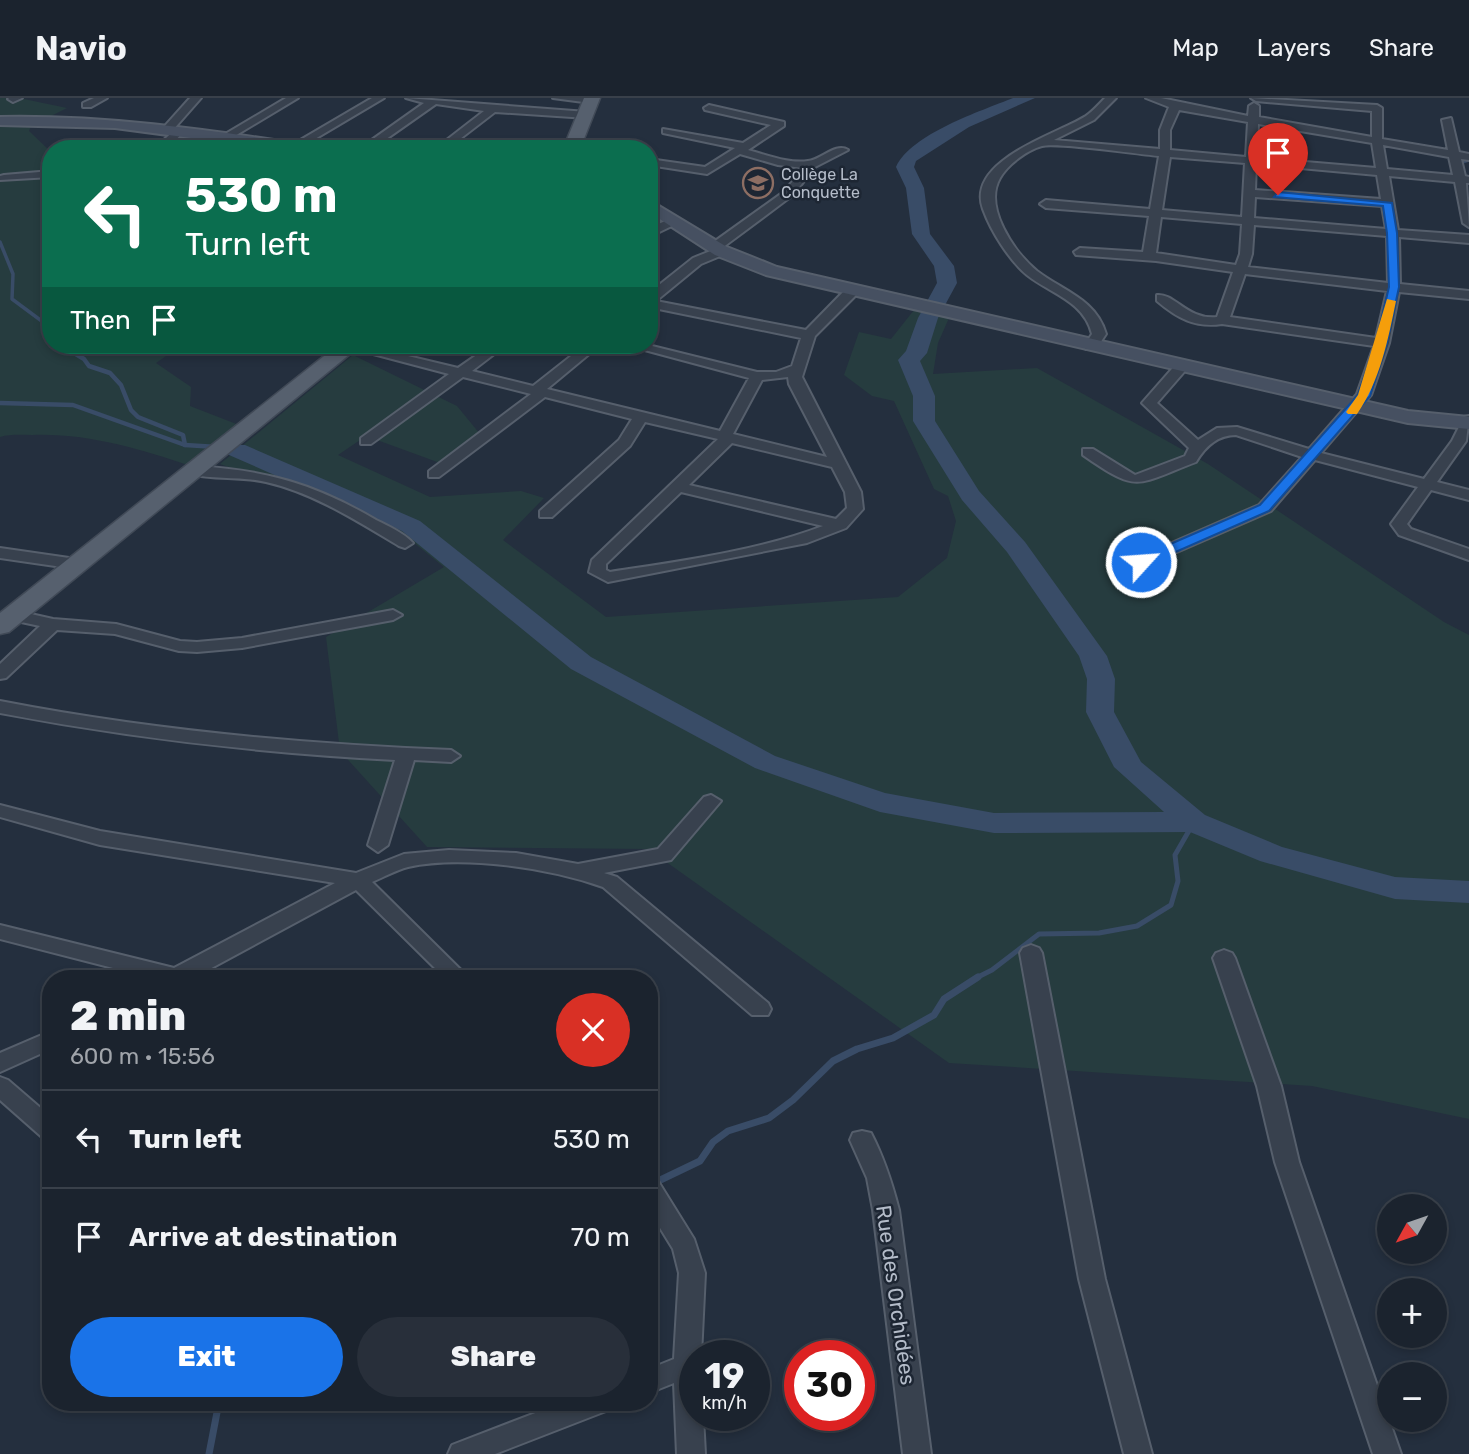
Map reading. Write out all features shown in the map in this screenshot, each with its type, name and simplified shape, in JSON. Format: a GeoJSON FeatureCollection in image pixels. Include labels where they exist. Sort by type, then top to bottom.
{"type":"FeatureCollection","features":[{"type":"Feature","properties":{"kind":"main road"},"geometry":{"type":"LineString","coordinates":[[579,140],[590,104]]}},
{"type":"Feature","properties":{"kind":"main road"},"geometry":{"type":"LineString","coordinates":[[0,121],[101,122],[250,140]]}},
{"type":"Feature","properties":{"kind":"main road"},"geometry":{"type":"LineString","coordinates":[[658,211],[718,249],[758,267],[1091,346],[1467,430]]}},
{"type":"Feature","properties":{"kind":"main road"},"geometry":{"type":"LineString","coordinates":[[6,620],[340,354]]}},
{"type":"Feature","properties":{"kind":"street"},"geometry":{"type":"LineString","coordinates":[[86,104],[102,98]]}},
{"type":"Feature","properties":{"kind":"street"},"geometry":{"type":"LineString","coordinates":[[166,140],[196,98]]}},
{"type":"Feature","properties":{"kind":"street"},"geometry":{"type":"LineString","coordinates":[[220,140],[293,98]]}},
{"type":"Feature","properties":{"kind":"street"},"geometry":{"type":"LineString","coordinates":[[309,140],[379,98]]}},
{"type":"Feature","properties":{"kind":"street"},"geometry":{"type":"LineString","coordinates":[[411,98],[543,113],[590,104]]}},
{"type":"Feature","properties":{"kind":"street"},"geometry":{"type":"LineString","coordinates":[[543,113],[549,98]]}},
{"type":"Feature","properties":{"kind":"street"},"geometry":{"type":"LineString","coordinates":[[558,98],[590,104]]}},
{"type":"Feature","properties":{"kind":"street"},"geometry":{"type":"LineString","coordinates":[[1091,346],[1100,330],[1084,307],[1028,270],[988,207],[987,197],[1001,167],[1041,142],[1090,119],[1111,98]]}},
{"type":"Feature","properties":{"kind":"street"},"geometry":{"type":"LineString","coordinates":[[1151,98],[1175,106],[1469,157]]}},
{"type":"Feature","properties":{"kind":"street"},"geometry":{"type":"LineString","coordinates":[[1141,562],[1265,508],[1358,406],[1382,343],[1394,287],[1392,233],[1377,143],[1376,103],[1256,98],[1251,118],[1249,219],[1241,269],[1222,320]]}},
{"type":"Feature","properties":{"kind":"street"},"geometry":{"type":"LineString","coordinates":[[377,140],[434,101]]}},
{"type":"Feature","properties":{"kind":"street"},"geometry":{"type":"LineString","coordinates":[[1149,256],[1166,130],[1175,106]]}},
{"type":"Feature","properties":{"kind":"street"},"geometry":{"type":"LineString","coordinates":[[658,163],[707,171],[780,124],[709,108]]}},
{"type":"Feature","properties":{"kind":"street"},"geometry":{"type":"LineString","coordinates":[[451,140],[493,109]]}},
{"type":"Feature","properties":{"kind":"street"},"geometry":{"type":"LineString","coordinates":[[1447,120],[1449,143],[1465,180],[1469,223]]}},
{"type":"Feature","properties":{"kind":"street"},"geometry":{"type":"LineString","coordinates":[[667,131],[743,149],[783,163],[811,165]]}},
{"type":"Feature","properties":{"kind":"street"},"geometry":{"type":"LineString","coordinates":[[1041,142],[1465,180]]}},
{"type":"Feature","properties":{"kind":"street"},"geometry":{"type":"LineString","coordinates":[[658,294],[789,193],[811,165],[843,150]]}},
{"type":"Feature","properties":{"kind":"street"},"geometry":{"type":"LineString","coordinates":[[4,178],[42,175]]}},
{"type":"Feature","properties":{"kind":"street"},"geometry":{"type":"LineString","coordinates":[[1250,193],[1387,203]]}},
{"type":"Feature","properties":{"kind":"street"},"geometry":{"type":"LineString","coordinates":[[1046,204],[1469,239]]}},
{"type":"Feature","properties":{"kind":"street"},"geometry":{"type":"LineString","coordinates":[[658,229],[674,222]]}},
{"type":"Feature","properties":{"kind":"street"},"geometry":{"type":"LineString","coordinates":[[1080,252],[1149,256],[1469,295]]}},
{"type":"Feature","properties":{"kind":"street"},"geometry":{"type":"LineString","coordinates":[[757,376],[727,437],[598,564],[597,572],[608,577],[662,569],[802,540],[840,525],[855,509],[855,501],[838,464],[799,394],[795,377],[809,335],[853,290]]}},
{"type":"Feature","properties":{"kind":"street"},"geometry":{"type":"LineString","coordinates":[[1162,298],[1195,321],[1206,323],[1222,320],[1382,343]]}},
{"type":"Feature","properties":{"kind":"street"},"geometry":{"type":"LineString","coordinates":[[658,303],[809,335]]}},
{"type":"Feature","properties":{"kind":"street"},"geometry":{"type":"LineString","coordinates":[[658,351],[757,376],[777,376],[797,369]]}},
{"type":"Feature","properties":{"kind":"street"},"geometry":{"type":"LineString","coordinates":[[387,354],[838,464]]}},
{"type":"Feature","properties":{"kind":"street"},"geometry":{"type":"LineString","coordinates":[[366,441],[487,354]]}},
{"type":"Feature","properties":{"kind":"street"},"geometry":{"type":"LineString","coordinates":[[434,474],[539,392],[583,354]]}},
{"type":"Feature","properties":{"kind":"street"},"geometry":{"type":"LineString","coordinates":[[1183,365],[1149,403],[1197,447]]}},
{"type":"Feature","properties":{"kind":"street"},"geometry":{"type":"LineString","coordinates":[[546,514],[625,443],[641,416]]}},
{"type":"Feature","properties":{"kind":"street"},"geometry":{"type":"LineString","coordinates":[[1088,452],[1123,476],[1135,480],[1191,459],[1197,447],[1228,430],[1312,455],[1469,495]]}},
{"type":"Feature","properties":{"kind":"street"},"geometry":{"type":"LineString","coordinates":[[1467,430],[1400,528],[1469,555]]}},
{"type":"Feature","properties":{"kind":"street"},"geometry":{"type":"LineString","coordinates":[[195,471],[246,474],[289,485],[356,514],[405,543]]}},
{"type":"Feature","properties":{"kind":"street"},"geometry":{"type":"LineString","coordinates":[[679,487],[840,525]]}},
{"type":"Feature","properties":{"kind":"street"},"geometry":{"type":"LineString","coordinates":[[0,553],[76,564]]}},
{"type":"Feature","properties":{"kind":"street"},"geometry":{"type":"LineString","coordinates":[[6,620],[116,629],[179,646],[197,647],[242,643],[393,615]]}},
{"type":"Feature","properties":{"kind":"street"},"geometry":{"type":"LineString","coordinates":[[0,674],[53,624]]}},
{"type":"Feature","properties":{"kind":"street"},"geometry":{"type":"LineString","coordinates":[[0,707],[101,728],[215,741],[325,751],[451,756]]}},
{"type":"Feature","properties":{"kind":"street"},"geometry":{"type":"LineString","coordinates":[[378,845],[406,754]]}},
{"type":"Feature","properties":{"kind":"street"},"geometry":{"type":"LineString","coordinates":[[575,870],[664,855],[711,802]]}},
{"type":"Feature","properties":{"kind":"street"},"geometry":{"type":"LineString","coordinates":[[0,811],[100,838],[358,880],[450,970]]}},
{"type":"Feature","properties":{"kind":"street"},"geometry":{"type":"LineString","coordinates":[[192,970],[358,880],[404,861],[437,857],[516,860],[575,870],[610,882],[760,1009]]}},
{"type":"Feature","properties":{"kind":"street"},"geometry":{"type":"LineString","coordinates":[[0,932],[146,970]]}},
{"type":"Feature","properties":{"kind":"street"},"geometry":{"type":"LineString","coordinates":[[1031,953],[1092,1279],[1138,1454]]}},
{"type":"Feature","properties":{"kind":"street"},"geometry":{"type":"LineString","coordinates":[[1224,958],[1269,1086],[1287,1162],[1387,1454]]}},
{"type":"Feature","properties":{"kind":"street"},"geometry":{"type":"LineString","coordinates":[[0,1063],[42,1043]]}},
{"type":"Feature","properties":{"kind":"street"},"geometry":{"type":"LineString","coordinates":[[0,1086],[42,1123]]}},
{"type":"Feature","properties":{"kind":"street","name":"Rue des Orchidées"},"geometry":{"type":"LineString","coordinates":[[862,1140],[879,1178],[886,1210],[917,1454]]}},
{"type":"Feature","properties":{"kind":"street"},"geometry":{"type":"LineString","coordinates":[[658,1203],[685,1247],[692,1273],[688,1340]]}},
{"type":"Feature","properties":{"kind":"street"},"geometry":{"type":"LineString","coordinates":[[658,1377],[679,1369]]}},
{"type":"Feature","properties":{"kind":"street"},"geometry":{"type":"LineString","coordinates":[[462,1454],[573,1411]]}},
{"type":"Feature","properties":{"kind":"street"},"geometry":{"type":"LineString","coordinates":[[690,1431],[691,1454]]}},
{"type":"Feature","properties":{"kind":"green space"},"geometry":{"type":"Polygon","coordinates":[[[0,98],[19,98],[67,108],[51,116],[0,118],[0,98]]]}},
{"type":"Feature","properties":{"kind":"green space"},"geometry":{"type":"Polygon","coordinates":[[[32,124],[29,131],[42,143],[42,354],[169,354],[156,363],[191,387],[190,406],[239,425],[191,466],[93,439],[53,435],[0,437],[0,125],[32,124]]]}},
{"type":"Feature","properties":{"kind":"green space"},"geometry":{"type":"Polygon","coordinates":[[[914,310],[949,318],[938,343],[933,374],[1037,368],[1208,464],[1444,622],[1469,635],[1469,1119],[1312,1086],[949,1063],[648,849],[427,847],[340,751],[326,637],[444,567],[392,525],[220,464],[353,355],[457,406],[480,434],[440,463],[366,436],[338,455],[430,497],[521,491],[544,498],[503,540],[606,617],[898,597],[947,558],[956,521],[948,496],[934,489],[894,401],[872,396],[844,375],[859,332],[891,339],[914,310]]]}},
{"type":"Feature","properties":{"kind":"waterway"},"geometry":{"type":"LineString","coordinates":[[1027,98],[963,124],[909,158],[905,167],[915,188],[921,234],[944,266],[947,283],[928,318],[916,353],[909,360],[924,396],[924,421],[970,495],[1016,547],[1093,656],[1101,679],[1100,712],[1129,767],[1194,822]]}},
{"type":"Feature","properties":{"kind":"waterway"},"geometry":{"type":"LineString","coordinates":[[1459,163],[1469,160]]}},
{"type":"Feature","properties":{"kind":"waterway"},"geometry":{"type":"LineString","coordinates":[[0,242],[13,274],[12,299],[42,321]]}},
{"type":"Feature","properties":{"kind":"waterway"},"geometry":{"type":"LineString","coordinates":[[76,354],[89,366],[110,373],[121,385],[131,410],[138,417],[183,435],[185,445]]}},
{"type":"Feature","properties":{"kind":"waterway"},"geometry":{"type":"LineString","coordinates":[[0,403],[73,405],[185,445]]}},
{"type":"Feature","properties":{"kind":"waterway"},"geometry":{"type":"LineString","coordinates":[[185,445],[217,447]]}},
{"type":"Feature","properties":{"kind":"waterway"},"geometry":{"type":"LineString","coordinates":[[237,450],[411,526],[581,663],[765,762],[880,802],[994,823],[1194,822]]}},
{"type":"Feature","properties":{"kind":"waterway"},"geometry":{"type":"LineString","coordinates":[[978,977],[992,970],[1039,934],[1099,933],[1137,926],[1171,905],[1178,881],[1175,855],[1194,822]]}},
{"type":"Feature","properties":{"kind":"waterway"},"geometry":{"type":"LineString","coordinates":[[1194,822],[1271,854],[1395,888],[1469,892]]}},
{"type":"Feature","properties":{"kind":"waterway"},"geometry":{"type":"LineString","coordinates":[[658,1181],[700,1161],[713,1142],[728,1131],[769,1118],[793,1100],[833,1061],[857,1049],[893,1038],[934,1015],[944,999],[978,977]]}},
{"type":"Feature","properties":{"kind":"waterway"},"geometry":{"type":"LineString","coordinates":[[974,979],[978,977]]}},
{"type":"Feature","properties":{"kind":"waterway"},"geometry":{"type":"LineString","coordinates":[[209,1454],[217,1411]]}},
{"type":"Feature","properties":{"kind":"slow traffic"},"geometry":{"type":"LineString","coordinates":[[1352,412],[1364,396],[1382,343],[1391,301]]}},
{"type":"Feature","properties":{"kind":"place","name":"Collège La Conquette"},"geometry":{"type":"Point","coordinates":[758,183]}},
{"type":"Feature","properties":{"kind":"route"},"geometry":{"type":"LineString","coordinates":[[1141,562],[1196,535],[1265,508],[1358,406],[1364,396],[1382,343],[1394,287],[1392,233],[1387,203],[1278,195]]}}]}
